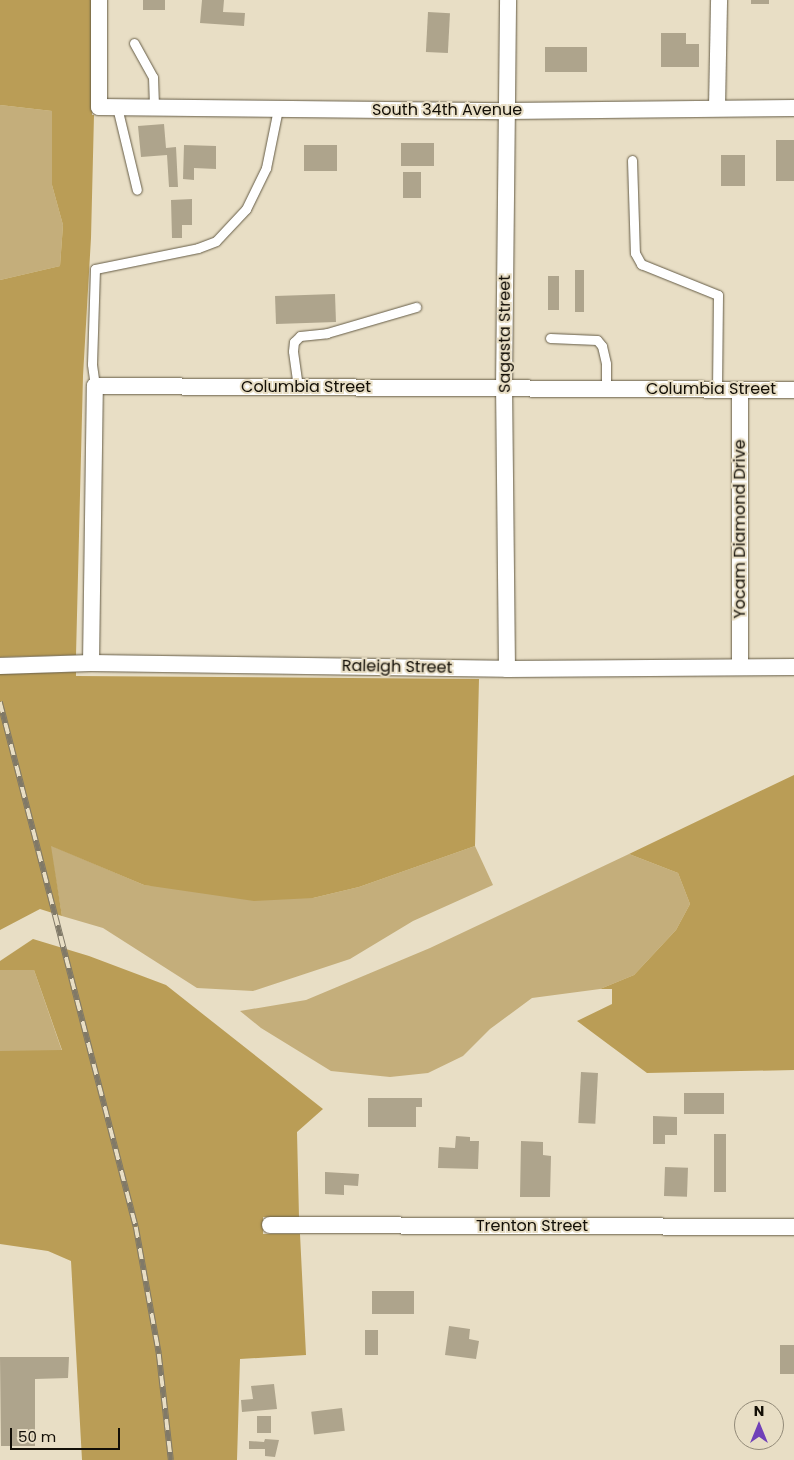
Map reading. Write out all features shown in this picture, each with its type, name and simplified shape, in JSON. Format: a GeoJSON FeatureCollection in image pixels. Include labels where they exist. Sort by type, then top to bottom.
{"type":"FeatureCollection","features":[{"type":"Feature","properties":{"kind":"street","name":"South 34th Avenue"},"geometry":{"type":"LineString","coordinates":[[99,0],[99,107],[507,111],[717,107],[794,108]]}},
{"type":"Feature","properties":{"kind":"street","name":"Sagasta Street"},"geometry":{"type":"LineString","coordinates":[[507,668],[504,388],[508,0]]}},
{"type":"Feature","properties":{"kind":"street"},"geometry":{"type":"LineString","coordinates":[[717,107],[719,0]]}},
{"type":"Feature","properties":{"kind":"street"},"geometry":{"type":"LineString","coordinates":[[91,663],[95,386]]}},
{"type":"Feature","properties":{"kind":"street","name":"Columbia Street"},"geometry":{"type":"LineString","coordinates":[[95,386],[794,390]]}},
{"type":"Feature","properties":{"kind":"street","name":"Yocam Diamond Drive"},"geometry":{"type":"LineString","coordinates":[[740,390],[740,667]]}},
{"type":"Feature","properties":{"kind":"street","name":"Raleigh Street"},"geometry":{"type":"LineString","coordinates":[[0,666],[91,663],[507,668],[794,667]]}},
{"type":"Feature","properties":{"kind":"street","name":"Trenton Street"},"geometry":{"type":"LineString","coordinates":[[270,1225],[794,1227]]}},
{"type":"Feature","properties":{"kind":"lane"},"geometry":{"type":"LineString","coordinates":[[134,43],[153,77],[154,107]]}},
{"type":"Feature","properties":{"kind":"lane"},"geometry":{"type":"LineString","coordinates":[[117,107],[137,190]]}},
{"type":"Feature","properties":{"kind":"lane"},"geometry":{"type":"LineString","coordinates":[[95,386],[92,364],[95,269],[198,248],[216,241],[246,209],[266,168],[278,109]]}},
{"type":"Feature","properties":{"kind":"lane"},"geometry":{"type":"LineString","coordinates":[[632,160],[635,253],[641,264],[718,295],[718,390]]}},
{"type":"Feature","properties":{"kind":"lane"},"geometry":{"type":"LineString","coordinates":[[298,387],[292,351],[294,342],[300,336],[327,333],[416,307]]}},
{"type":"Feature","properties":{"kind":"lane"},"geometry":{"type":"LineString","coordinates":[[550,338],[597,340],[602,346],[606,364],[606,389]]}},
{"type":"Feature","properties":{"kind":"shaded area"},"geometry":{"type":"Polygon","coordinates":[[[0,0],[91,0],[92,115],[94,115],[91,238],[83,376],[76,655],[0,657],[0,280],[60,266],[63,225],[52,185],[52,111],[0,105],[0,0]]]}},
{"type":"Feature","properties":{"kind":"shaded area"},"geometry":{"type":"Polygon","coordinates":[[[0,105],[52,111],[52,185],[63,225],[60,266],[0,280],[0,105]]]}},
{"type":"Feature","properties":{"kind":"shaded area"},"geometry":{"type":"Polygon","coordinates":[[[76,672],[76,676],[479,679],[475,846],[359,887],[313,898],[254,901],[144,885],[51,846],[62,916],[40,909],[0,930],[0,674],[76,672]]]}},
{"type":"Feature","properties":{"kind":"shaded area"},"geometry":{"type":"Polygon","coordinates":[[[794,775],[794,1070],[647,1073],[577,1021],[612,1004],[612,989],[600,989],[634,975],[676,930],[690,904],[678,873],[629,854],[794,775]]]}},
{"type":"Feature","properties":{"kind":"shaded area"},"geometry":{"type":"Polygon","coordinates":[[[50,845],[144,885],[313,898],[359,887],[475,846],[493,885],[413,921],[350,959],[253,991],[197,988],[103,928],[62,916],[50,845]]]}},
{"type":"Feature","properties":{"kind":"shaded area"},"geometry":{"type":"Polygon","coordinates":[[[629,854],[678,873],[690,904],[676,930],[634,975],[600,989],[532,998],[490,1029],[463,1056],[428,1073],[390,1077],[331,1071],[261,1028],[240,1011],[306,1000],[430,948],[629,854]]]}},
{"type":"Feature","properties":{"kind":"shaded area"},"geometry":{"type":"Polygon","coordinates":[[[33,939],[89,956],[166,985],[323,1109],[297,1132],[299,1217],[263,1217],[263,1234],[300,1234],[306,1355],[240,1359],[237,1460],[82,1460],[71,1261],[48,1251],[0,1244],[0,1051],[62,1050],[34,970],[0,970],[0,961],[33,939]]]}},
{"type":"Feature","properties":{"kind":"shaded area"},"geometry":{"type":"Polygon","coordinates":[[[0,970],[34,970],[62,1051],[0,1051],[0,970]]]}},
{"type":"Feature","properties":{"kind":"building"},"geometry":{"type":"Polygon","coordinates":[[[143,0],[165,0],[165,10],[143,10],[143,0]]]}},
{"type":"Feature","properties":{"kind":"building"},"geometry":{"type":"Polygon","coordinates":[[[202,0],[224,0],[223,12],[245,13],[244,26],[200,23],[202,0]]]}},
{"type":"Feature","properties":{"kind":"building"},"geometry":{"type":"Polygon","coordinates":[[[751,0],[769,0],[769,4],[751,4],[751,0]]]}},
{"type":"Feature","properties":{"kind":"building"},"geometry":{"type":"Polygon","coordinates":[[[428,12],[450,13],[448,53],[426,52],[428,12]]]}},
{"type":"Feature","properties":{"kind":"building"},"geometry":{"type":"Polygon","coordinates":[[[661,33],[686,33],[686,44],[699,44],[699,67],[661,67],[661,33]]]}},
{"type":"Feature","properties":{"kind":"building"},"geometry":{"type":"Polygon","coordinates":[[[545,47],[587,47],[587,72],[545,72],[545,47]]]}},
{"type":"Feature","properties":{"kind":"building"},"geometry":{"type":"Polygon","coordinates":[[[164,124],[166,148],[176,147],[178,187],[169,187],[167,155],[141,157],[138,126],[164,124]]]}},
{"type":"Feature","properties":{"kind":"building"},"geometry":{"type":"Polygon","coordinates":[[[776,140],[794,140],[794,181],[776,181],[776,140]]]}},
{"type":"Feature","properties":{"kind":"building"},"geometry":{"type":"Polygon","coordinates":[[[401,143],[434,143],[434,166],[401,166],[401,143]]]}},
{"type":"Feature","properties":{"kind":"building"},"geometry":{"type":"Polygon","coordinates":[[[184,145],[216,146],[216,169],[194,168],[194,180],[183,179],[184,145]]]}},
{"type":"Feature","properties":{"kind":"building"},"geometry":{"type":"Polygon","coordinates":[[[304,145],[337,145],[337,171],[304,171],[304,145]]]}},
{"type":"Feature","properties":{"kind":"building"},"geometry":{"type":"Polygon","coordinates":[[[721,155],[745,155],[745,186],[721,186],[721,155]]]}},
{"type":"Feature","properties":{"kind":"building"},"geometry":{"type":"Polygon","coordinates":[[[403,172],[421,172],[421,198],[403,198],[403,172]]]}},
{"type":"Feature","properties":{"kind":"building"},"geometry":{"type":"Polygon","coordinates":[[[192,199],[192,225],[182,225],[182,238],[172,238],[171,200],[192,199]]]}},
{"type":"Feature","properties":{"kind":"building"},"geometry":{"type":"Polygon","coordinates":[[[575,270],[584,270],[584,312],[575,312],[575,270]]]}},
{"type":"Feature","properties":{"kind":"building"},"geometry":{"type":"Polygon","coordinates":[[[548,276],[559,276],[559,310],[548,310],[548,276]]]}},
{"type":"Feature","properties":{"kind":"building"},"geometry":{"type":"Polygon","coordinates":[[[335,294],[336,322],[276,324],[275,296],[335,294]]]}},
{"type":"Feature","properties":{"kind":"building"},"geometry":{"type":"Polygon","coordinates":[[[581,1072],[598,1073],[595,1124],[578,1123],[581,1072]]]}},
{"type":"Feature","properties":{"kind":"building"},"geometry":{"type":"Polygon","coordinates":[[[684,1093],[724,1093],[724,1114],[684,1114],[684,1093]]]}},
{"type":"Feature","properties":{"kind":"building"},"geometry":{"type":"Polygon","coordinates":[[[368,1098],[422,1098],[422,1107],[416,1107],[416,1127],[368,1127],[368,1098]]]}},
{"type":"Feature","properties":{"kind":"building"},"geometry":{"type":"Polygon","coordinates":[[[653,1116],[677,1117],[677,1135],[665,1135],[665,1144],[653,1144],[653,1116]]]}},
{"type":"Feature","properties":{"kind":"building"},"geometry":{"type":"Polygon","coordinates":[[[714,1134],[726,1134],[726,1192],[714,1192],[714,1134]]]}},
{"type":"Feature","properties":{"kind":"building"},"geometry":{"type":"Polygon","coordinates":[[[456,1136],[470,1137],[470,1141],[479,1141],[478,1169],[438,1168],[439,1147],[455,1148],[456,1136]]]}},
{"type":"Feature","properties":{"kind":"building"},"geometry":{"type":"Polygon","coordinates":[[[521,1141],[543,1142],[543,1155],[551,1156],[550,1197],[520,1197],[521,1141]]]}},
{"type":"Feature","properties":{"kind":"building"},"geometry":{"type":"Polygon","coordinates":[[[665,1167],[688,1168],[687,1197],[664,1196],[665,1167]]]}},
{"type":"Feature","properties":{"kind":"building"},"geometry":{"type":"Polygon","coordinates":[[[325,1172],[359,1174],[358,1186],[344,1185],[344,1195],[325,1194],[325,1172]]]}},
{"type":"Feature","properties":{"kind":"building"},"geometry":{"type":"Polygon","coordinates":[[[372,1291],[414,1291],[414,1314],[372,1314],[372,1291]]]}},
{"type":"Feature","properties":{"kind":"building"},"geometry":{"type":"Polygon","coordinates":[[[449,1326],[470,1329],[469,1339],[479,1341],[476,1359],[445,1355],[449,1326]]]}},
{"type":"Feature","properties":{"kind":"building"},"geometry":{"type":"Polygon","coordinates":[[[365,1330],[378,1330],[378,1355],[365,1355],[365,1330]]]}},
{"type":"Feature","properties":{"kind":"building"},"geometry":{"type":"Polygon","coordinates":[[[780,1345],[794,1345],[794,1374],[780,1374],[780,1345]]]}},
{"type":"Feature","properties":{"kind":"building"},"geometry":{"type":"Polygon","coordinates":[[[0,1357],[69,1357],[68,1378],[35,1379],[35,1446],[1,1446],[0,1357]]]}},
{"type":"Feature","properties":{"kind":"building"},"geometry":{"type":"Polygon","coordinates":[[[274,1384],[277,1409],[242,1412],[241,1400],[253,1399],[251,1386],[274,1384]]]}},
{"type":"Feature","properties":{"kind":"building"},"geometry":{"type":"Polygon","coordinates":[[[342,1408],[345,1431],[314,1435],[311,1412],[342,1408]]]}},
{"type":"Feature","properties":{"kind":"building"},"geometry":{"type":"Polygon","coordinates":[[[257,1416],[271,1416],[271,1433],[257,1433],[257,1416]]]}},
{"type":"Feature","properties":{"kind":"building"},"geometry":{"type":"Polygon","coordinates":[[[265,1439],[279,1440],[275,1457],[265,1456],[265,1449],[249,1449],[249,1441],[264,1442],[265,1439]]]}},
{"type":"Feature","properties":{"kind":"railway"},"geometry":{"type":"LineString","coordinates":[[0,702],[136,1227],[159,1354],[171,1460]]}}]}
